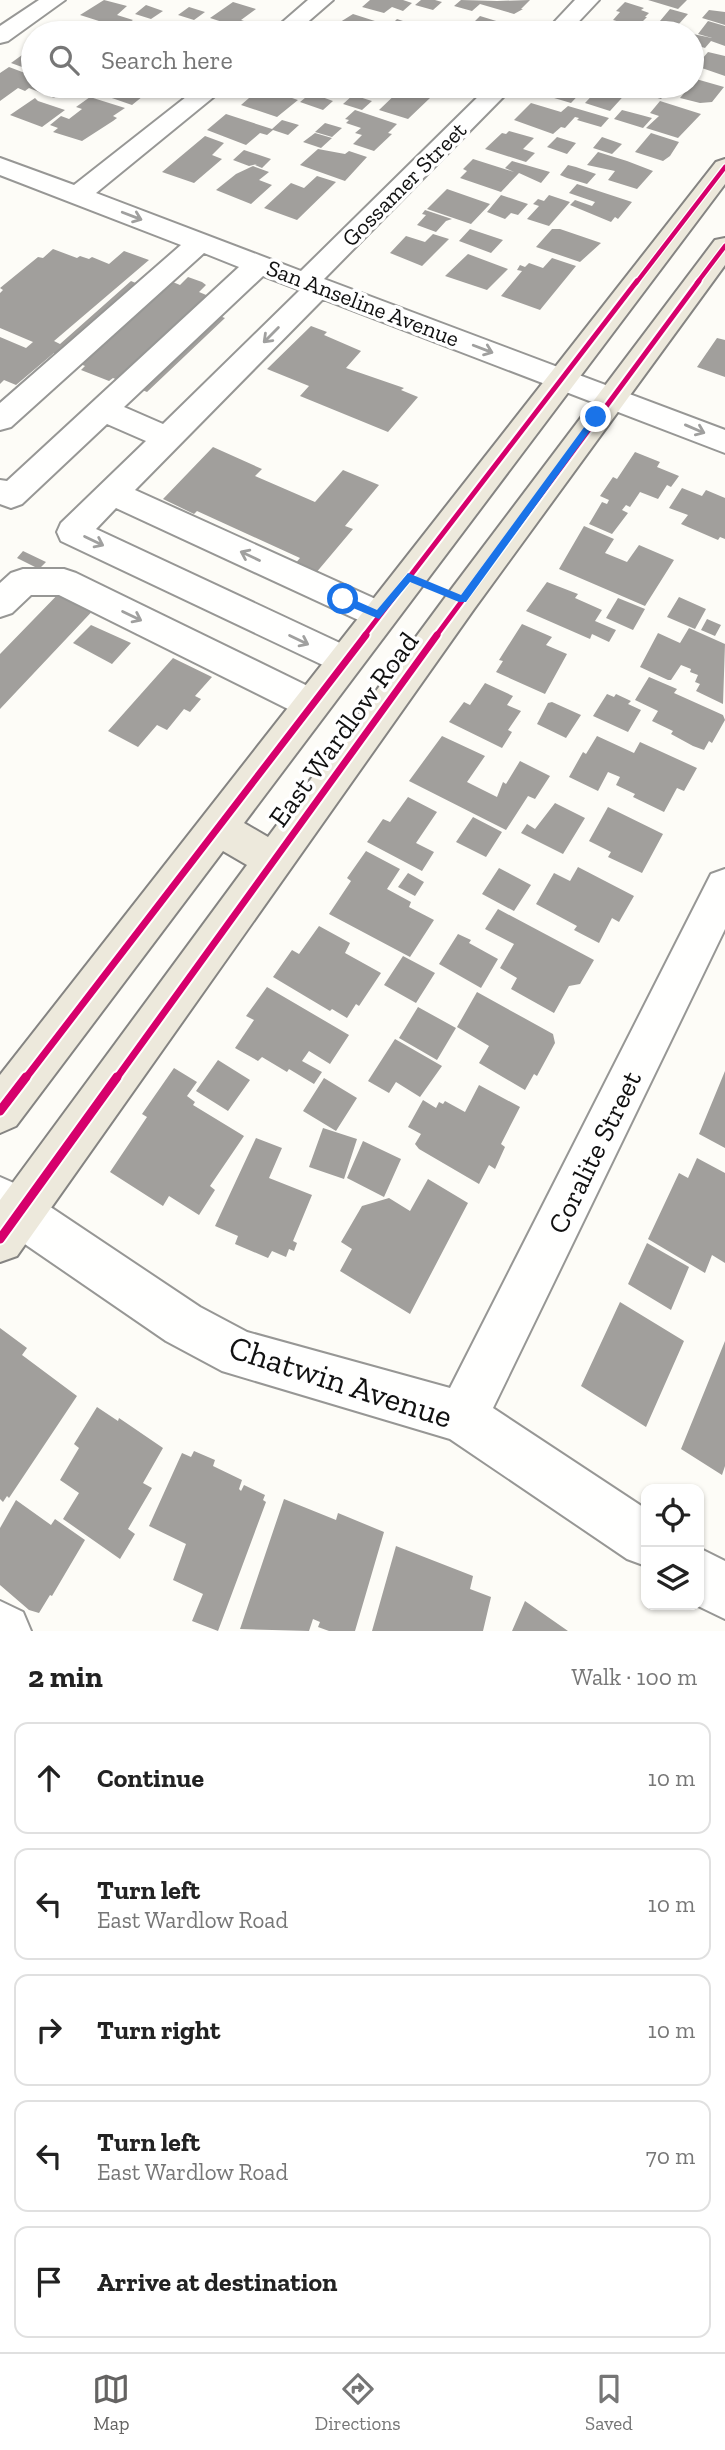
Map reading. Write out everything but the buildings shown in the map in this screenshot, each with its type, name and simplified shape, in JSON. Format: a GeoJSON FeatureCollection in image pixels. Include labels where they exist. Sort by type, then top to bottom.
{"type":"FeatureCollection","features":[{"type":"Feature","properties":{"kind":"main road","name":"East Wardlow Road"},"geometry":{"type":"LineString","coordinates":[[0,1111],[725,167]]}},
{"type":"Feature","properties":{"kind":"main road","name":"East Wardlow Road"},"geometry":{"type":"LineString","coordinates":[[6,1217],[274,860],[618,388],[725,246]]}},
{"type":"Feature","properties":{"kind":"main road"},"geometry":{"type":"LineString","coordinates":[[408,577],[463,600]]}},
{"type":"Feature","properties":{"kind":"main road"},"geometry":{"type":"LineString","coordinates":[[217,828],[274,860]]}},
{"type":"Feature","properties":{"kind":"street"},"geometry":{"type":"LineString","coordinates":[[22,21],[54,0]]}},
{"type":"Feature","properties":{"kind":"street"},"geometry":{"type":"LineString","coordinates":[[296,21],[322,0]]}},
{"type":"Feature","properties":{"kind":"street"},"geometry":{"type":"LineString","coordinates":[[567,21],[588,0]]}},
{"type":"Feature","properties":{"kind":"street"},"geometry":{"type":"LineString","coordinates":[[0,36],[21,22]]}},
{"type":"Feature","properties":{"kind":"street"},"geometry":{"type":"LineString","coordinates":[[88,187],[200,98]]}},
{"type":"Feature","properties":{"kind":"street","name":"Gossamer Street"},"geometry":{"type":"LineString","coordinates":[[344,661],[73,531],[169,439],[316,278],[490,98]]}},
{"type":"Feature","properties":{"kind":"street","name":"San Anseline Avenue"},"geometry":{"type":"LineString","coordinates":[[0,143],[200,242],[259,264],[316,278]]}},
{"type":"Feature","properties":{"kind":"street","name":"San Anseline Avenue"},"geometry":{"type":"LineString","coordinates":[[0,166],[88,187],[316,278],[618,388],[725,442]]}},
{"type":"Feature","properties":{"kind":"street"},"geometry":{"type":"LineString","coordinates":[[0,420],[200,242]]}},
{"type":"Feature","properties":{"kind":"street"},"geometry":{"type":"LineString","coordinates":[[0,491],[11,496],[259,264]]}},
{"type":"Feature","properties":{"kind":"street","name":"San Anseline Avenue"},"geometry":{"type":"LineString","coordinates":[[618,388],[725,416]]}},
{"type":"Feature","properties":{"kind":"street"},"geometry":{"type":"LineString","coordinates":[[103,410],[169,439]]}},
{"type":"Feature","properties":{"kind":"street"},"geometry":{"type":"LineString","coordinates":[[112,493],[379,615]]}},
{"type":"Feature","properties":{"kind":"street"},"geometry":{"type":"LineString","coordinates":[[11,593],[64,582],[311,704]]}},
{"type":"Feature","properties":{"kind":"street","name":"Coralite Street"},"geometry":{"type":"LineString","coordinates":[[462,1417],[725,887]]}},
{"type":"Feature","properties":{"kind":"street","name":"Chatwin Avenue"},"geometry":{"type":"LineString","coordinates":[[6,1217],[183,1324],[239,1354],[462,1417],[641,1537]]}},
{"type":"Feature","properties":{"kind":"street"},"geometry":{"type":"LineString","coordinates":[[704,1578],[725,1592]]}},
{"type":"Feature","properties":{"kind":"street"},"geometry":{"type":"LineString","coordinates":[[0,1628],[4,1631]]}},
{"type":"Feature","properties":{"kind":"cycle path"},"geometry":{"type":"LineString","coordinates":[[0,1111],[725,167]]}},
{"type":"Feature","properties":{"kind":"cycle path"},"geometry":{"type":"LineString","coordinates":[[0,1239],[462,600],[725,246]]}},
{"type":"Feature","properties":{"kind":"route"},"geometry":{"type":"LineString","coordinates":[[343,599],[379,615],[408,577],[463,600],[596,417]]}}]}
